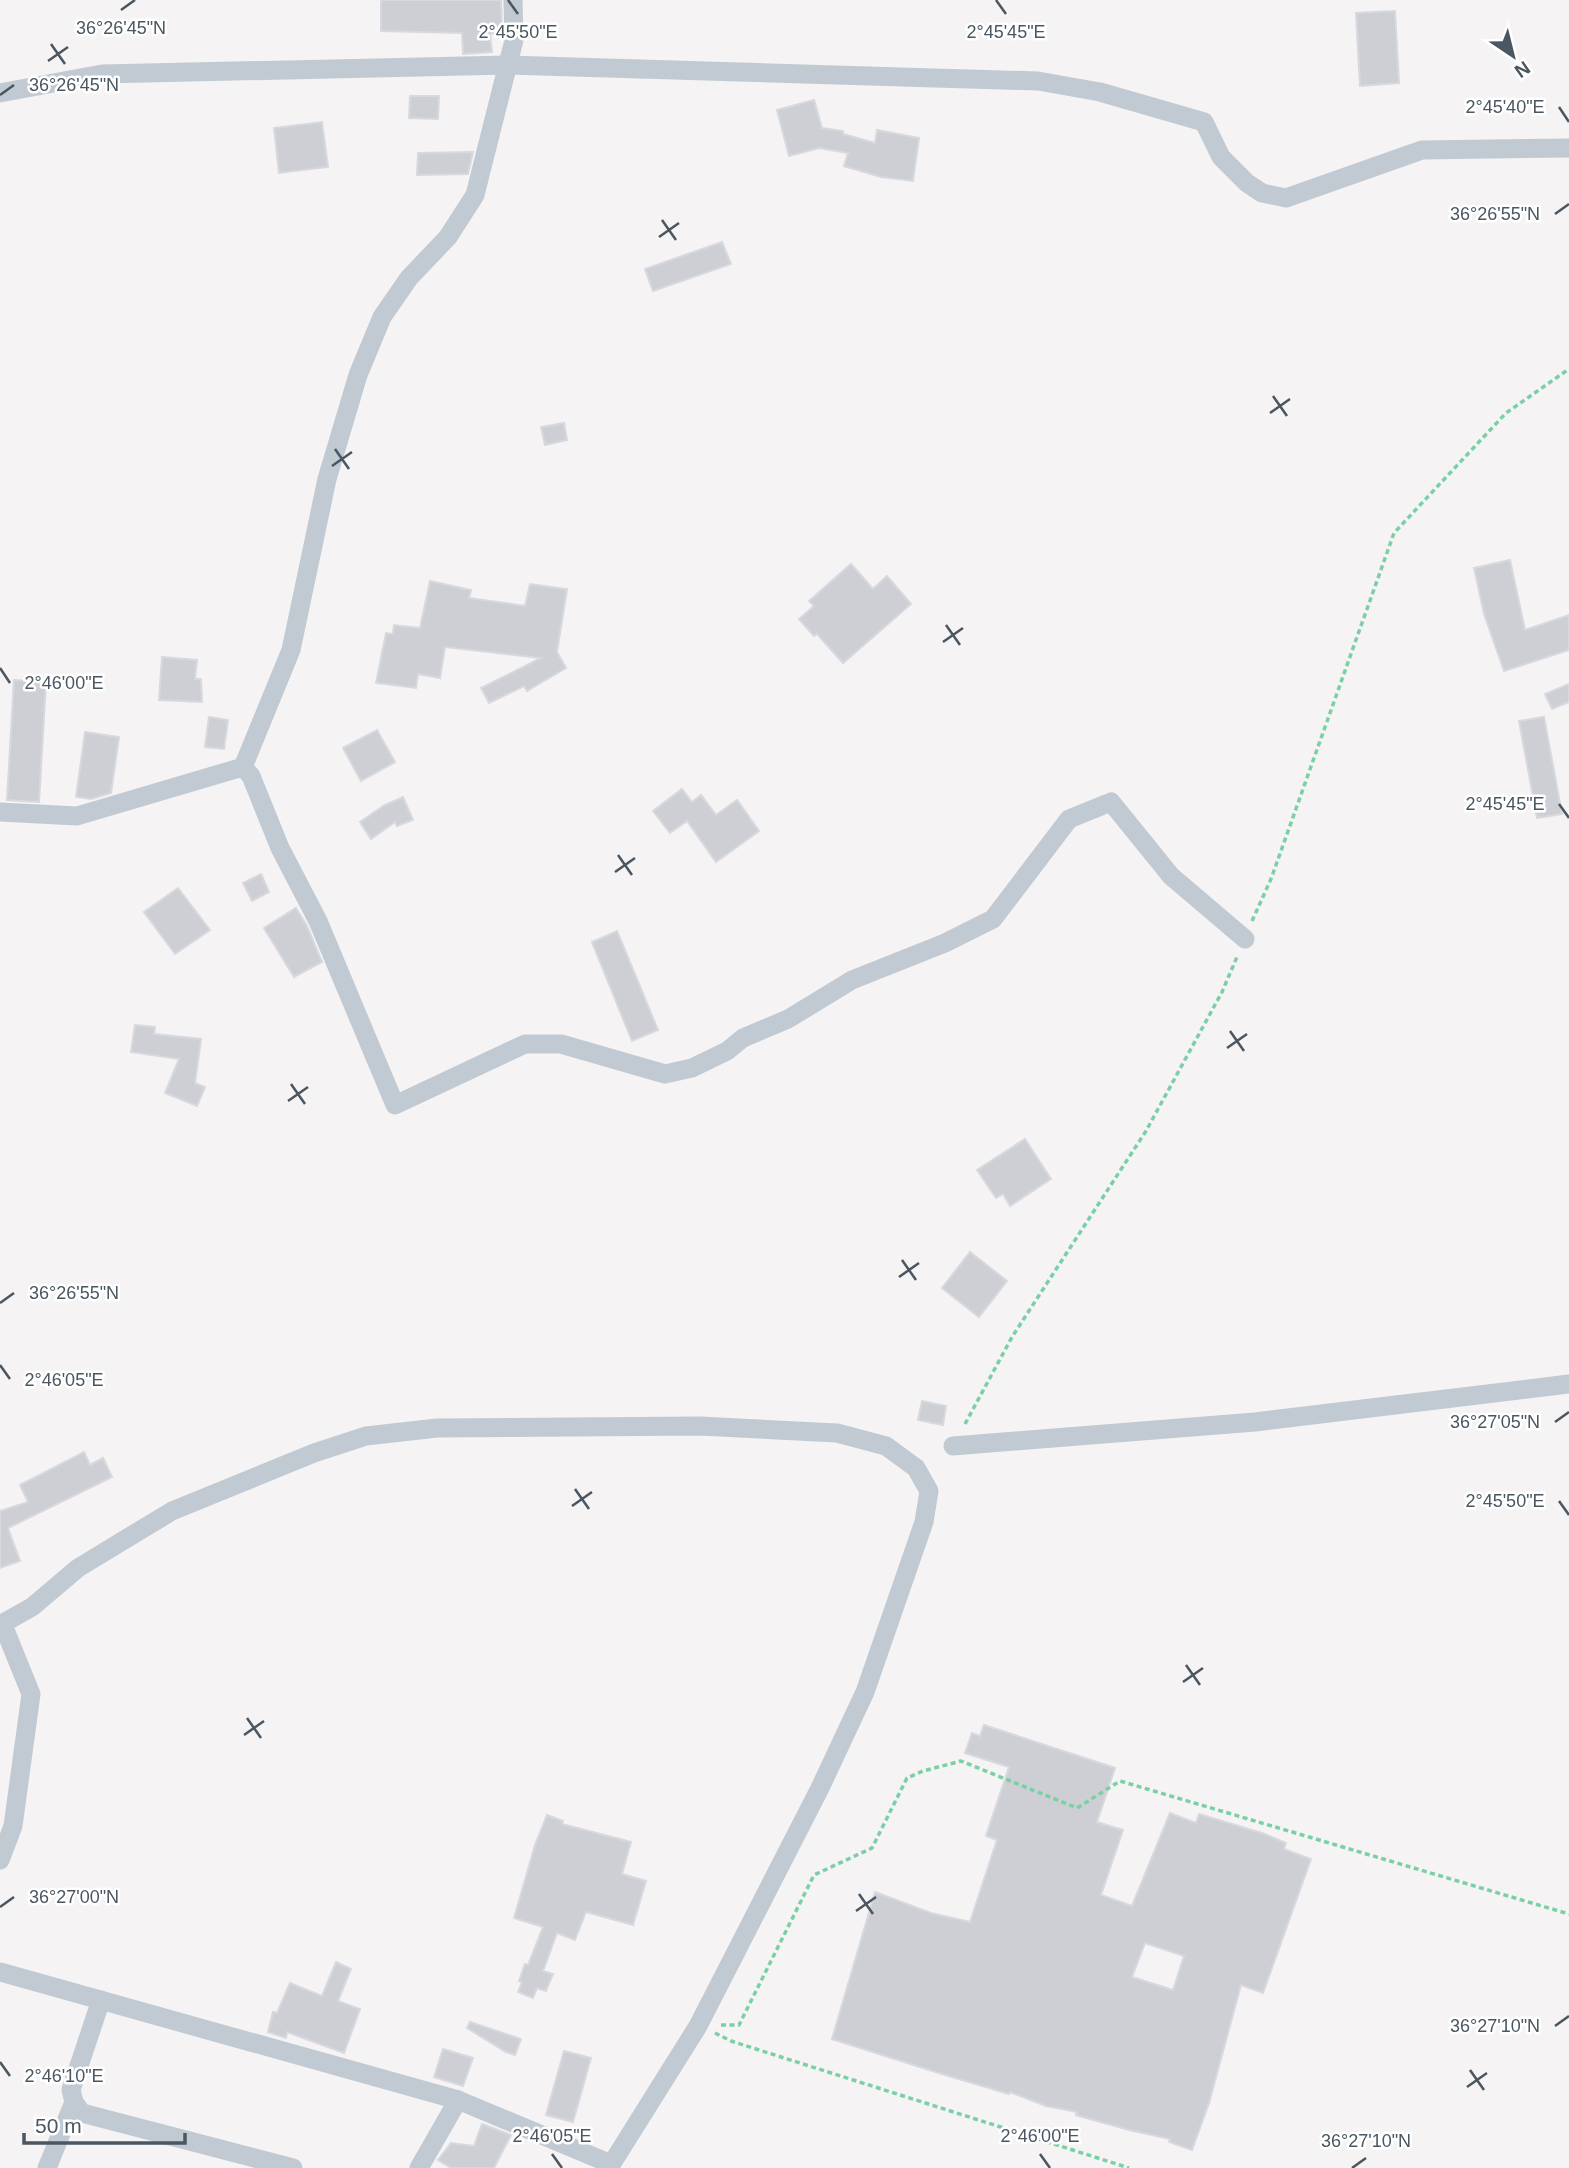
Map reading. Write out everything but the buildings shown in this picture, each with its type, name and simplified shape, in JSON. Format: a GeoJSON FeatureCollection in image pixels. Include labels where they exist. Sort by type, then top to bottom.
{"type":"FeatureCollection","features":[{"type":"Feature","properties":{"kind":"street"},"geometry":{"type":"LineString","coordinates":[[243,767],[291,650],[327,479],[358,375],[382,317],[409,278],[448,237],[475,195],[514,40],[513,0]]}},
{"type":"Feature","properties":{"kind":"street"},"geometry":{"type":"LineString","coordinates":[[0,93],[102,74],[509,65],[1038,81],[1100,92],[1204,122],[1221,157],[1247,183],[1262,193],[1286,198],[1422,150],[1569,148]]}},
{"type":"Feature","properties":{"kind":"street"},"geometry":{"type":"LineString","coordinates":[[0,812],[77,816],[243,767]]}},
{"type":"Feature","properties":{"kind":"street"},"geometry":{"type":"LineString","coordinates":[[243,767],[251,776],[280,848],[318,921],[395,1105],[525,1044],[561,1044],[665,1074],[692,1068],[727,1051],[743,1038],[788,1019],[852,980],[945,943],[993,919],[1069,819],[1111,802],[1171,876],[1245,939]]}},
{"type":"Feature","properties":{"kind":"street"},"geometry":{"type":"LineString","coordinates":[[953,1446],[1255,1422],[1569,1384]]}},
{"type":"Feature","properties":{"kind":"street"},"geometry":{"type":"LineString","coordinates":[[0,1860],[13,1826],[31,1694],[1,1625],[32,1607],[78,1568],[172,1511],[314,1452],[366,1436],[438,1428],[700,1426],[837,1433],[886,1446],[916,1468],[929,1491],[923,1522],[865,1692],[820,1788],[698,2026],[610,2166],[458,2101],[0,1972]]}},
{"type":"Feature","properties":{"kind":"street"},"geometry":{"type":"LineString","coordinates":[[101,2000],[71,2090],[74,2102],[82,2113],[293,2168]]}},
{"type":"Feature","properties":{"kind":"street"},"geometry":{"type":"LineString","coordinates":[[419,2168],[458,2101]]}},
{"type":"Feature","properties":{"kind":"street"},"geometry":{"type":"LineString","coordinates":[[47,2168],[74,2102]]}},
{"type":"Feature","properties":{"kind":"path"},"geometry":{"type":"LineString","coordinates":[[698,2026],[739,2025],[814,1875],[872,1848],[907,1778],[961,1761],[1077,1808],[1120,1781],[1569,1914]]}},
{"type":"Feature","properties":{"kind":"path"},"geometry":{"type":"LineString","coordinates":[[698,2026],[731,2040],[1129,2168]]}}]}
